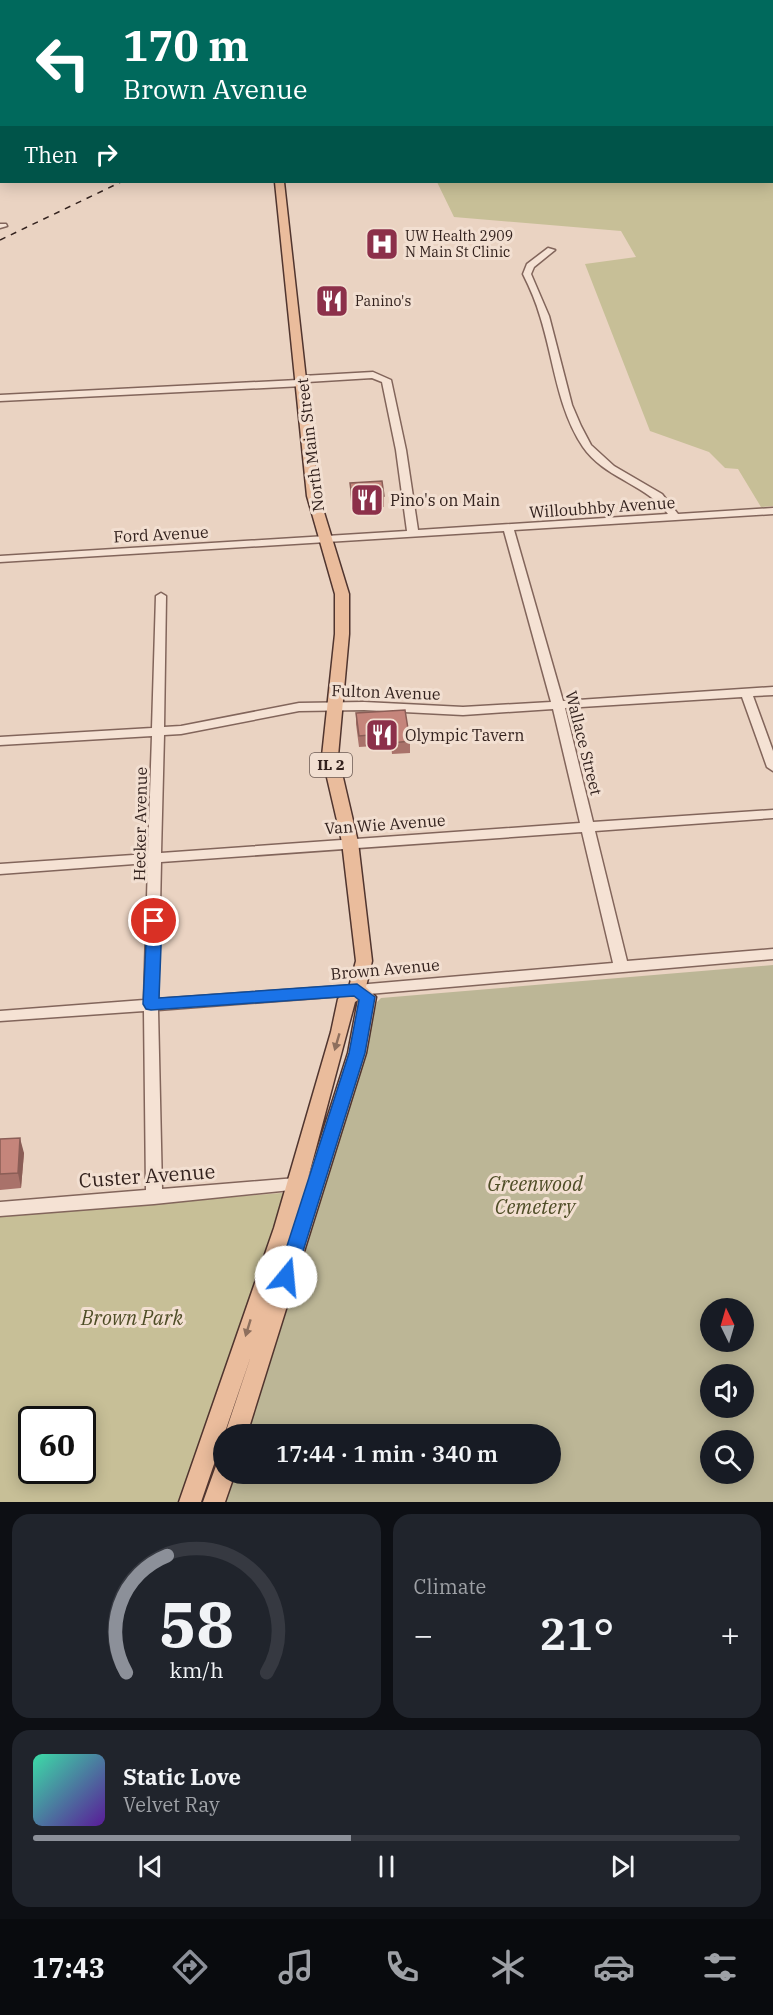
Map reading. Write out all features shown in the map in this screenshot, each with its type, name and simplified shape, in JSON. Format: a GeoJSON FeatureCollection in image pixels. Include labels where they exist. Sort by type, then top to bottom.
{"type":"FeatureCollection","features":[{"type":"Feature","properties":{"kind":"main road","name":"North Main Street"},"geometry":{"type":"LineString","coordinates":[[190,1502],[297,1184],[340,1032],[347,999],[357,990],[364,961],[350,842],[331,766],[330,747],[343,616],[342,594],[324,540],[313,496],[303,381],[279,183]]}},
{"type":"Feature","properties":{"kind":"main road","name":"North Main Street"},"geometry":{"type":"LineString","coordinates":[[239,1424],[357,1053],[367,997],[357,990]]}},
{"type":"Feature","properties":{"kind":"main road"},"geometry":{"type":"LineString","coordinates":[[214,1502],[220,1484]]}},
{"type":"Feature","properties":{"kind":"street"},"geometry":{"type":"LineString","coordinates":[[551,250],[530,266],[527,274],[536,289],[571,416],[588,448],[620,476],[659,496],[675,517]]}},
{"type":"Feature","properties":{"kind":"street"},"geometry":{"type":"LineString","coordinates":[[0,399],[373,375],[386,380],[413,534]]}},
{"type":"Feature","properties":{"kind":"street","name":"Willoubhby Avenue"},"geometry":{"type":"LineString","coordinates":[[324,540],[773,511]]}},
{"type":"Feature","properties":{"kind":"street","name":"Wallace Street"},"geometry":{"type":"LineString","coordinates":[[508,528],[558,705],[621,966]]}},
{"type":"Feature","properties":{"kind":"street","name":"Ford Avenue"},"geometry":{"type":"LineString","coordinates":[[0,559],[324,540]]}},
{"type":"Feature","properties":{"kind":"street","name":"Hecker Avenue"},"geometry":{"type":"LineString","coordinates":[[154,1197],[151,1004],[161,596]]}},
{"type":"Feature","properties":{"kind":"street","name":"Fulton Avenue"},"geometry":{"type":"LineString","coordinates":[[0,741],[182,730],[285,708],[335,706],[463,711],[773,691]]}},
{"type":"Feature","properties":{"kind":"street"},"geometry":{"type":"LineString","coordinates":[[746,693],[773,767]]}},
{"type":"Feature","properties":{"kind":"street","name":"Van Wie Avenue"},"geometry":{"type":"LineString","coordinates":[[0,869],[350,842],[773,814]]}},
{"type":"Feature","properties":{"kind":"street","name":"Brown Avenue"},"geometry":{"type":"LineString","coordinates":[[0,1016],[357,990],[773,954]]}},
{"type":"Feature","properties":{"kind":"street","name":"Custer Avenue"},"geometry":{"type":"LineString","coordinates":[[0,1209],[297,1184]]}},
{"type":"Feature","properties":{"kind":"green space"},"geometry":{"type":"Polygon","coordinates":[[[437,183],[773,183],[773,506],[761,507],[738,469],[725,468],[709,452],[650,431],[585,264],[636,257],[621,231],[454,217],[437,183]]]}},
{"type":"Feature","properties":{"kind":"green space","name":"Greenwood Cemetery"},"geometry":{"type":"Polygon","coordinates":[[[773,965],[773,1502],[222,1502],[228,1484],[561,1484],[561,1424],[246,1424],[377,1002],[381,998],[773,965]]]}},
{"type":"Feature","properties":{"kind":"green space","name":"Brown Park"},"geometry":{"type":"Polygon","coordinates":[[[288,1194],[190,1502],[0,1502],[0,1216],[288,1194]]]}},
{"type":"Feature","properties":{"kind":"building"},"geometry":{"type":"Polygon","coordinates":[[[382,481],[384,496],[352,498],[350,483],[382,481]]]}},
{"type":"Feature","properties":{"kind":"building"},"geometry":{"type":"Polygon","coordinates":[[[405,710],[410,741],[392,743],[391,733],[359,736],[356,713],[405,710]]]}},
{"type":"Feature","properties":{"kind":"building"},"geometry":{"type":"Polygon","coordinates":[[[20,1138],[18,1173],[0,1174],[0,1139],[20,1138]]]}},
{"type":"Feature","properties":{"kind":"railway"},"geometry":{"type":"LineString","coordinates":[[0,240],[119,183]]}},
{"type":"Feature","properties":{"kind":"place","name":"UW Health 2909 N Main St Clinic"},"geometry":{"type":"Point","coordinates":[382,244]}},
{"type":"Feature","properties":{"kind":"place","name":"Panino's"},"geometry":{"type":"Point","coordinates":[332,301]}},
{"type":"Feature","properties":{"kind":"place","name":"Pino's on Main"},"geometry":{"type":"Point","coordinates":[367,500]}},
{"type":"Feature","properties":{"kind":"place","name":"Olympic Tavern"},"geometry":{"type":"Point","coordinates":[382,735]}},
{"type":"Feature","properties":{"kind":"route"},"geometry":{"type":"LineString","coordinates":[[154,921],[151,1004],[357,990],[367,997],[357,1053],[286,1277]]}}]}
